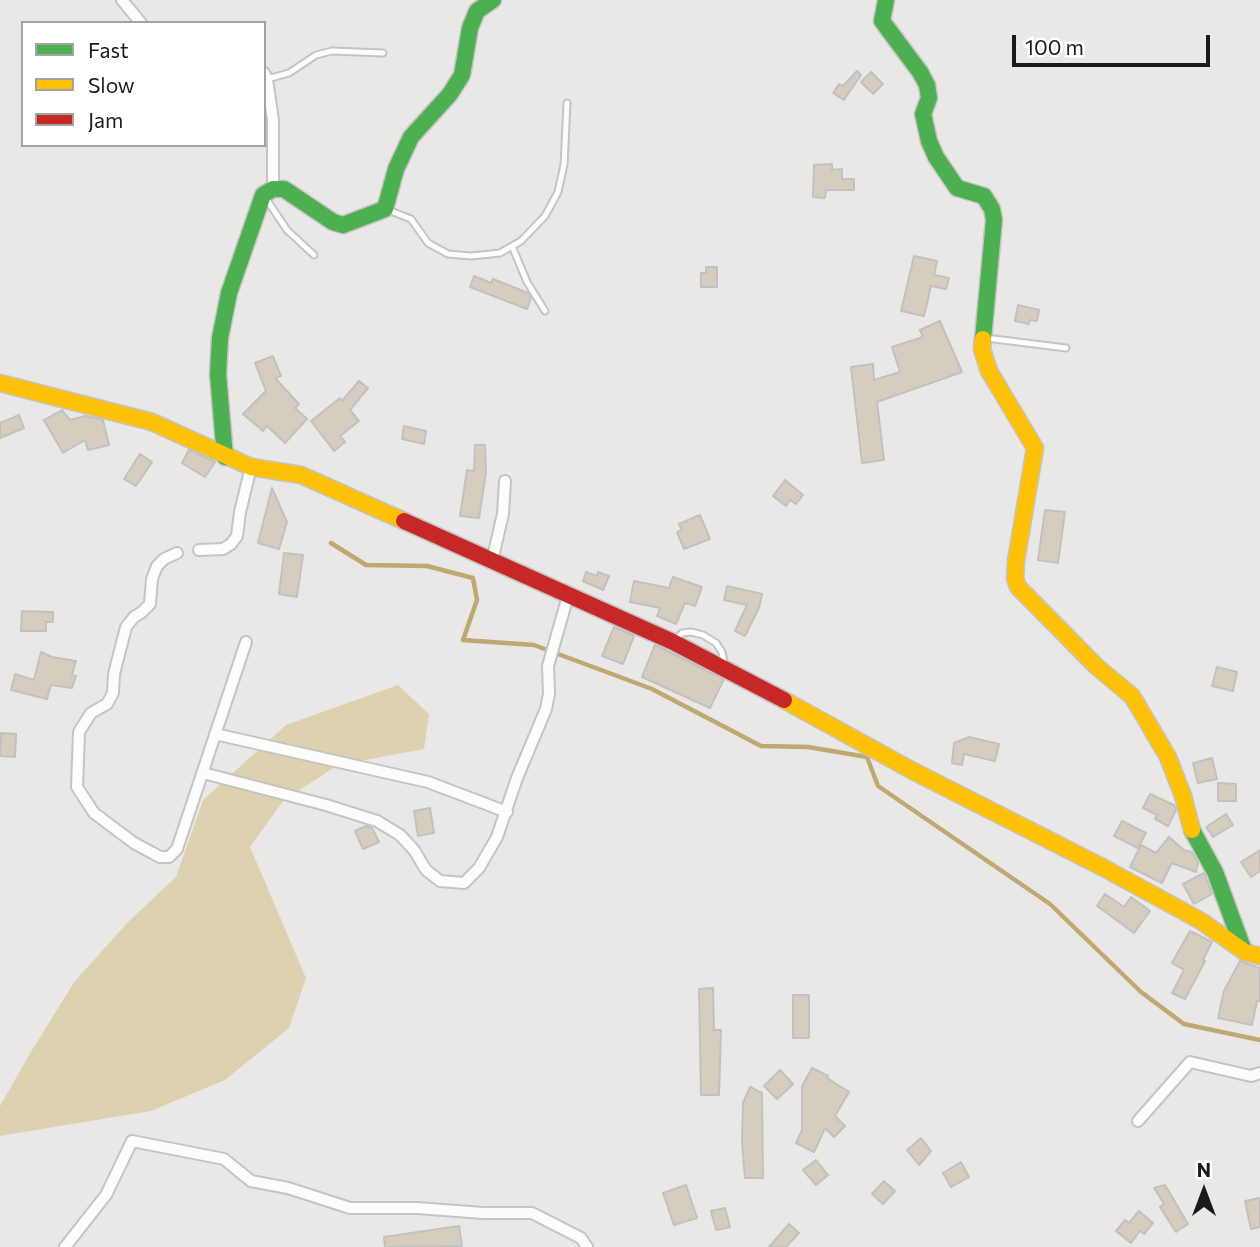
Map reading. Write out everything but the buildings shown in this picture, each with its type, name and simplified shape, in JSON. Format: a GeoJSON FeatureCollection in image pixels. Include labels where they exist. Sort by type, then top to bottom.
{"type":"FeatureCollection","features":[{"type":"Feature","properties":{"kind":"street"},"geometry":{"type":"LineString","coordinates":[[122,0],[139,21]]}},
{"type":"Feature","properties":{"kind":"street"},"geometry":{"type":"LineString","coordinates":[[268,192],[284,189],[333,222],[343,225],[385,209],[396,169],[411,137],[450,94],[462,75],[470,28],[477,12],[493,0]]}},
{"type":"Feature","properties":{"kind":"street"},"geometry":{"type":"LineString","coordinates":[[886,0],[882,21],[927,85],[929,99],[923,114],[936,157],[957,188],[984,196],[992,209],[994,220],[982,349],[989,371],[1035,448],[1016,561],[1015,578],[1018,587],[1097,667],[1132,696],[1168,757],[1183,796],[1191,828],[1215,872],[1252,954]]}},
{"type":"Feature","properties":{"kind":"street"},"geometry":{"type":"LineString","coordinates":[[225,457],[218,374],[220,338],[229,293],[268,192],[273,120],[266,76]]}},
{"type":"Feature","properties":{"kind":"street"},"geometry":{"type":"LineString","coordinates":[[0,383],[152,422],[251,467],[301,475],[673,642],[724,667],[911,770],[1104,868],[1201,921],[1252,954]]}},
{"type":"Feature","properties":{"kind":"street"},"geometry":{"type":"LineString","coordinates":[[199,550],[223,548],[231,544],[237,536],[251,467]]}},
{"type":"Feature","properties":{"kind":"street"},"geometry":{"type":"LineString","coordinates":[[492,561],[503,514],[505,481]]}},
{"type":"Feature","properties":{"kind":"street"},"geometry":{"type":"LineString","coordinates":[[177,553],[157,566],[152,579],[150,604],[126,627],[114,674],[113,693],[107,704],[91,713],[79,732],[78,786],[94,813],[134,844],[160,857],[169,857],[177,849],[246,642]]}},
{"type":"Feature","properties":{"kind":"street"},"geometry":{"type":"LineString","coordinates":[[202,773],[326,804],[377,821],[400,835],[414,850],[426,870],[440,881],[464,883],[479,868],[497,837],[517,778],[546,709],[548,666],[568,596]]}},
{"type":"Feature","properties":{"kind":"street"},"geometry":{"type":"LineString","coordinates":[[215,734],[428,782],[507,811]]}},
{"type":"Feature","properties":{"kind":"street"},"geometry":{"type":"LineString","coordinates":[[1138,1121],[1190,1062],[1251,1076],[1260,1073]]}},
{"type":"Feature","properties":{"kind":"street"},"geometry":{"type":"LineString","coordinates":[[65,1247],[106,1195],[132,1141],[224,1159],[251,1181],[288,1188],[350,1208],[532,1213],[581,1238],[587,1247]]}},
{"type":"Feature","properties":{"kind":"lane"},"geometry":{"type":"LineString","coordinates":[[266,76],[289,74],[316,55],[332,51],[383,53]]}},
{"type":"Feature","properties":{"kind":"lane"},"geometry":{"type":"LineString","coordinates":[[385,209],[411,219],[428,243],[448,254],[471,256],[500,253],[521,241],[545,216],[558,192],[564,165],[567,103]]}},
{"type":"Feature","properties":{"kind":"lane"},"geometry":{"type":"LineString","coordinates":[[268,192],[287,230],[314,255]]}},
{"type":"Feature","properties":{"kind":"lane"},"geometry":{"type":"LineString","coordinates":[[512,246],[527,282],[545,311]]}},
{"type":"Feature","properties":{"kind":"lane"},"geometry":{"type":"LineString","coordinates":[[983,337],[1066,348]]}},
{"type":"Feature","properties":{"kind":"shaded area"},"geometry":{"type":"Polygon","coordinates":[[[398,685],[429,714],[424,749],[338,765],[283,801],[250,847],[306,978],[289,1028],[225,1080],[151,1111],[0,1136],[0,1106],[32,1050],[75,981],[129,921],[176,877],[203,800],[286,725],[398,685]]]}},
{"type":"Feature","properties":{"kind":"waterway"},"geometry":{"type":"LineString","coordinates":[[331,543],[366,565],[427,566],[473,578],[477,600],[463,640],[534,645],[652,689],[761,746],[808,747],[867,757],[878,786],[1050,904],[1141,992],[1184,1024],[1260,1040]]}},
{"type":"Feature","properties":{"kind":"traffic: fast"},"geometry":{"type":"LineString","coordinates":[[225,457],[218,374],[220,338],[229,293],[263,195],[273,189],[284,189],[333,222],[343,225],[385,209],[396,169],[411,137],[450,94],[462,75],[470,28],[477,11],[493,0]]}},
{"type":"Feature","properties":{"kind":"traffic: fast"},"geometry":{"type":"LineString","coordinates":[[886,0],[882,21],[927,85],[929,98],[923,114],[936,157],[957,188],[984,196],[992,209],[994,220],[983,339]]}},
{"type":"Feature","properties":{"kind":"traffic: fast"},"geometry":{"type":"LineString","coordinates":[[1192,830],[1215,872],[1244,951]]}},
{"type":"Feature","properties":{"kind":"traffic: slow"},"geometry":{"type":"LineString","coordinates":[[983,339],[982,349],[989,371],[1035,448],[1016,561],[1015,578],[1018,587],[1097,667],[1132,696],[1168,757],[1192,830]]}},
{"type":"Feature","properties":{"kind":"traffic: slow"},"geometry":{"type":"LineString","coordinates":[[0,383],[152,422],[251,467],[301,475],[404,521]]}},
{"type":"Feature","properties":{"kind":"traffic: slow"},"geometry":{"type":"LineString","coordinates":[[784,700],[911,770],[1104,868],[1201,921],[1245,952],[1260,956]]}},
{"type":"Feature","properties":{"kind":"traffic: jam"},"geometry":{"type":"LineString","coordinates":[[404,521],[673,642],[784,700]]}}]}
